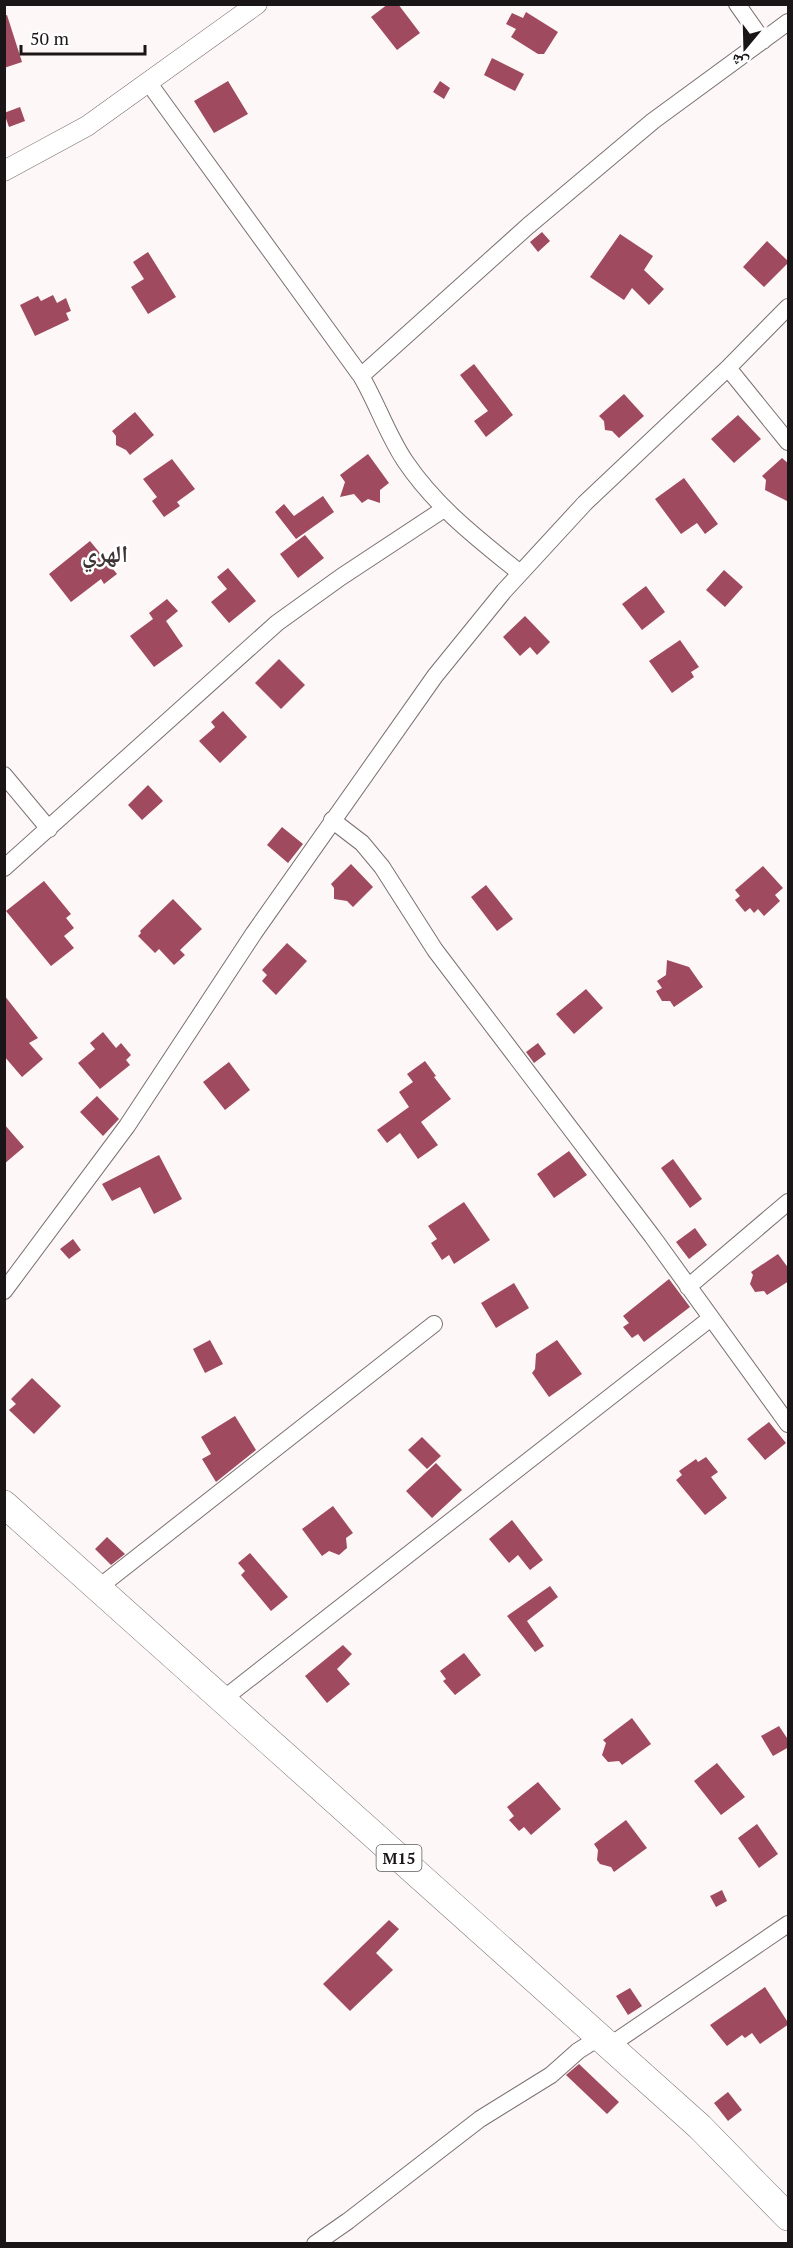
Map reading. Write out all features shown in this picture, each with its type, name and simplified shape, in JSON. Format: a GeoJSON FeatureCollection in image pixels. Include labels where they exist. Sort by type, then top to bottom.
{"type":"FeatureCollection","features":[{"type":"Feature","properties":{"kind":"highway","name":"M15"},"geometry":{"type":"LineString","coordinates":[[4,1504],[700,2127],[789,2217]]}},
{"type":"Feature","properties":{"kind":"street"},"geometry":{"type":"LineString","coordinates":[[4,171],[87,126],[257,4]]}},
{"type":"Feature","properties":{"kind":"street"},"geometry":{"type":"LineString","coordinates":[[737,4],[763,41]]}},
{"type":"Feature","properties":{"kind":"street"},"geometry":{"type":"LineString","coordinates":[[361,376],[528,226],[653,121],[789,22]]}},
{"type":"Feature","properties":{"kind":"street"},"geometry":{"type":"LineString","coordinates":[[148,82],[361,376],[381,419],[405,461],[444,509],[520,573]]}},
{"type":"Feature","properties":{"kind":"street"},"geometry":{"type":"LineString","coordinates":[[4,1291],[127,1126],[254,933],[435,676],[520,573],[585,503],[789,307]]}},
{"type":"Feature","properties":{"kind":"street"},"geometry":{"type":"LineString","coordinates":[[728,368],[789,442]]}},
{"type":"Feature","properties":{"kind":"street"},"geometry":{"type":"LineString","coordinates":[[4,868],[277,623],[341,577],[444,509]]}},
{"type":"Feature","properties":{"kind":"street"},"geometry":{"type":"LineString","coordinates":[[4,775],[49,829]]}},
{"type":"Feature","properties":{"kind":"street"},"geometry":{"type":"LineString","coordinates":[[332,820],[363,843],[382,867],[435,950],[789,1424]]}},
{"type":"Feature","properties":{"kind":"street"},"geometry":{"type":"LineString","coordinates":[[688,1287],[789,1202]]}},
{"type":"Feature","properties":{"kind":"street"},"geometry":{"type":"LineString","coordinates":[[222,1700],[711,1318]]}},
{"type":"Feature","properties":{"kind":"street"},"geometry":{"type":"LineString","coordinates":[[98,1588],[434,1324]]}},
{"type":"Feature","properties":{"kind":"street"},"geometry":{"type":"LineString","coordinates":[[315,2244],[480,2119],[551,2075],[579,2051],[604,2042],[789,1924]]}},
{"type":"Feature","properties":{"kind":"building"},"geometry":{"type":"Polygon","coordinates":[[[388,4],[398,4],[420,33],[397,50],[371,17],[388,4]]]}},
{"type":"Feature","properties":{"kind":"building"},"geometry":{"type":"Polygon","coordinates":[[[526,12],[558,32],[544,54],[538,54],[511,37],[516,29],[506,24],[512,13],[523,18],[526,12]]]}},
{"type":"Feature","properties":{"kind":"building"},"geometry":{"type":"Polygon","coordinates":[[[7,15],[22,62],[4,68],[4,16],[7,15]]]}},
{"type":"Feature","properties":{"kind":"building"},"geometry":{"type":"Polygon","coordinates":[[[492,58],[524,74],[515,91],[484,75],[492,58]]]}},
{"type":"Feature","properties":{"kind":"building"},"geometry":{"type":"Polygon","coordinates":[[[228,81],[248,114],[214,133],[194,101],[228,81]]]}},
{"type":"Feature","properties":{"kind":"building"},"geometry":{"type":"Polygon","coordinates":[[[440,81],[450,88],[444,99],[433,92],[440,81]]]}},
{"type":"Feature","properties":{"kind":"building"},"geometry":{"type":"Polygon","coordinates":[[[20,107],[25,121],[9,127],[4,113],[20,107]]]}},
{"type":"Feature","properties":{"kind":"building"},"geometry":{"type":"Polygon","coordinates":[[[542,232],[550,241],[538,252],[530,242],[542,232]]]}},
{"type":"Feature","properties":{"kind":"building"},"geometry":{"type":"Polygon","coordinates":[[[620,234],[653,256],[644,270],[664,289],[649,305],[632,288],[624,300],[590,277],[620,234]]]}},
{"type":"Feature","properties":{"kind":"building"},"geometry":{"type":"Polygon","coordinates":[[[767,241],[789,262],[764,287],[743,267],[767,241]]]}},
{"type":"Feature","properties":{"kind":"building"},"geometry":{"type":"Polygon","coordinates":[[[148,252],[176,297],[148,314],[131,287],[144,279],[133,262],[148,252]]]}},
{"type":"Feature","properties":{"kind":"building"},"geometry":{"type":"Polygon","coordinates":[[[53,295],[57,303],[66,298],[71,311],[66,313],[69,320],[35,336],[20,305],[38,296],[41,301],[53,295]]]}},
{"type":"Feature","properties":{"kind":"building"},"geometry":{"type":"Polygon","coordinates":[[[474,364],[513,415],[486,437],[474,421],[488,411],[460,375],[474,364]]]}},
{"type":"Feature","properties":{"kind":"building"},"geometry":{"type":"Polygon","coordinates":[[[624,394],[644,416],[619,438],[612,431],[605,430],[604,421],[599,416],[624,394]]]}},
{"type":"Feature","properties":{"kind":"building"},"geometry":{"type":"Polygon","coordinates":[[[135,412],[154,435],[130,455],[116,445],[116,436],[112,431],[135,412]]]}},
{"type":"Feature","properties":{"kind":"building"},"geometry":{"type":"Polygon","coordinates":[[[738,415],[761,439],[734,463],[711,439],[738,415]]]}},
{"type":"Feature","properties":{"kind":"building"},"geometry":{"type":"Polygon","coordinates":[[[368,454],[389,483],[380,490],[380,503],[368,499],[362,503],[354,494],[340,497],[345,482],[340,475],[368,454]]]}},
{"type":"Feature","properties":{"kind":"building"},"geometry":{"type":"Polygon","coordinates":[[[782,458],[789,464],[789,502],[765,490],[766,480],[762,476],[782,458]]]}},
{"type":"Feature","properties":{"kind":"building"},"geometry":{"type":"Polygon","coordinates":[[[172,459],[195,489],[177,502],[180,506],[164,517],[152,501],[157,497],[143,479],[172,459]]]}},
{"type":"Feature","properties":{"kind":"building"},"geometry":{"type":"Polygon","coordinates":[[[684,478],[718,524],[705,534],[697,523],[681,534],[655,499],[684,478]]]}},
{"type":"Feature","properties":{"kind":"building"},"geometry":{"type":"Polygon","coordinates":[[[323,496],[334,512],[296,539],[275,512],[284,504],[294,516],[323,496]]]}},
{"type":"Feature","properties":{"kind":"building"},"geometry":{"type":"Polygon","coordinates":[[[305,535],[324,558],[298,578],[280,554],[305,535]]]}},
{"type":"Feature","properties":{"kind":"building"},"geometry":{"type":"Polygon","coordinates":[[[90,541],[117,574],[104,584],[101,579],[71,602],[49,574],[90,541]]]}},
{"type":"Feature","properties":{"kind":"building"},"geometry":{"type":"Polygon","coordinates":[[[228,568],[256,601],[229,623],[211,602],[227,589],[217,577],[228,568]]]}},
{"type":"Feature","properties":{"kind":"building"},"geometry":{"type":"Polygon","coordinates":[[[724,570],[743,587],[725,607],[706,590],[724,570]]]}},
{"type":"Feature","properties":{"kind":"building"},"geometry":{"type":"Polygon","coordinates":[[[646,586],[665,612],[642,630],[622,604],[646,586]]]}},
{"type":"Feature","properties":{"kind":"building"},"geometry":{"type":"Polygon","coordinates":[[[167,599],[178,611],[166,621],[183,646],[154,667],[130,636],[153,619],[149,613],[167,599]]]}},
{"type":"Feature","properties":{"kind":"building"},"geometry":{"type":"Polygon","coordinates":[[[525,616],[550,642],[537,655],[530,647],[520,656],[503,637],[525,616]]]}},
{"type":"Feature","properties":{"kind":"building"},"geometry":{"type":"Polygon","coordinates":[[[680,640],[699,667],[691,672],[694,677],[672,693],[649,661],[680,640]]]}},
{"type":"Feature","properties":{"kind":"building"},"geometry":{"type":"Polygon","coordinates":[[[279,659],[305,685],[281,709],[255,683],[279,659]]]}},
{"type":"Feature","properties":{"kind":"building"},"geometry":{"type":"Polygon","coordinates":[[[223,711],[247,737],[220,763],[199,741],[215,727],[211,722],[223,711]]]}},
{"type":"Feature","properties":{"kind":"building"},"geometry":{"type":"Polygon","coordinates":[[[148,785],[163,801],[142,820],[128,805],[148,785]]]}},
{"type":"Feature","properties":{"kind":"building"},"geometry":{"type":"Polygon","coordinates":[[[282,827],[303,844],[288,863],[267,845],[282,827]]]}},
{"type":"Feature","properties":{"kind":"building"},"geometry":{"type":"Polygon","coordinates":[[[351,864],[373,887],[353,907],[347,901],[334,899],[334,888],[331,884],[351,864]]]}},
{"type":"Feature","properties":{"kind":"building"},"geometry":{"type":"Polygon","coordinates":[[[763,866],[783,888],[775,895],[780,901],[764,916],[758,909],[754,913],[750,908],[745,912],[735,900],[740,896],[735,890],[763,866]]]}},
{"type":"Feature","properties":{"kind":"building"},"geometry":{"type":"Polygon","coordinates":[[[44,881],[71,914],[66,918],[74,928],[64,936],[74,948],[51,966],[6,911],[44,881]]]}},
{"type":"Feature","properties":{"kind":"building"},"geometry":{"type":"Polygon","coordinates":[[[486,885],[513,919],[497,931],[471,897],[486,885]]]}},
{"type":"Feature","properties":{"kind":"building"},"geometry":{"type":"Polygon","coordinates":[[[173,899],[202,929],[180,950],[185,955],[174,965],[159,949],[155,953],[138,936],[140,931],[173,899]]]}},
{"type":"Feature","properties":{"kind":"building"},"geometry":{"type":"Polygon","coordinates":[[[287,943],[307,961],[276,995],[262,981],[267,975],[262,970],[287,943]]]}},
{"type":"Feature","properties":{"kind":"building"},"geometry":{"type":"Polygon","coordinates":[[[667,960],[689,967],[703,987],[674,1007],[670,1001],[662,1001],[656,991],[662,988],[657,981],[666,975],[667,960]]]}},
{"type":"Feature","properties":{"kind":"building"},"geometry":{"type":"Polygon","coordinates":[[[586,989],[603,1008],[574,1034],[556,1014],[586,989]]]}},
{"type":"Feature","properties":{"kind":"building"},"geometry":{"type":"Polygon","coordinates":[[[4,995],[38,1038],[29,1043],[43,1059],[22,1077],[4,1056],[4,995]]]}},
{"type":"Feature","properties":{"kind":"building"},"geometry":{"type":"Polygon","coordinates":[[[103,1032],[116,1048],[121,1043],[131,1055],[126,1060],[130,1065],[100,1089],[78,1063],[95,1049],[90,1043],[103,1032]]]}},
{"type":"Feature","properties":{"kind":"building"},"geometry":{"type":"Polygon","coordinates":[[[538,1043],[546,1054],[534,1063],[526,1052],[538,1043]]]}},
{"type":"Feature","properties":{"kind":"building"},"geometry":{"type":"Polygon","coordinates":[[[425,1061],[451,1099],[421,1122],[438,1145],[418,1159],[400,1133],[387,1143],[377,1130],[409,1107],[399,1092],[413,1082],[407,1074],[425,1061]]]}},
{"type":"Feature","properties":{"kind":"building"},"geometry":{"type":"Polygon","coordinates":[[[229,1062],[250,1090],[225,1110],[203,1082],[229,1062]]]}},
{"type":"Feature","properties":{"kind":"building"},"geometry":{"type":"Polygon","coordinates":[[[97,1096],[119,1119],[103,1136],[80,1112],[97,1096]]]}},
{"type":"Feature","properties":{"kind":"building"},"geometry":{"type":"Polygon","coordinates":[[[4,1124],[24,1147],[4,1164],[4,1124]]]}},
{"type":"Feature","properties":{"kind":"building"},"geometry":{"type":"Polygon","coordinates":[[[569,1151],[587,1175],[554,1198],[537,1174],[569,1151]]]}},
{"type":"Feature","properties":{"kind":"building"},"geometry":{"type":"Polygon","coordinates":[[[159,1155],[182,1199],[154,1214],[140,1187],[112,1201],[102,1184],[159,1155]]]}},
{"type":"Feature","properties":{"kind":"building"},"geometry":{"type":"Polygon","coordinates":[[[673,1159],[702,1199],[690,1208],[661,1168],[673,1159]]]}},
{"type":"Feature","properties":{"kind":"building"},"geometry":{"type":"Polygon","coordinates":[[[464,1202],[490,1240],[454,1264],[449,1255],[442,1260],[431,1243],[437,1239],[428,1226],[464,1202]]]}},
{"type":"Feature","properties":{"kind":"building"},"geometry":{"type":"Polygon","coordinates":[[[695,1228],[707,1245],[689,1259],[676,1242],[695,1228]]]}},
{"type":"Feature","properties":{"kind":"building"},"geometry":{"type":"Polygon","coordinates":[[[73,1239],[81,1250],[69,1259],[60,1249],[73,1239]]]}},
{"type":"Feature","properties":{"kind":"building"},"geometry":{"type":"Polygon","coordinates":[[[778,1254],[789,1269],[789,1281],[767,1295],[764,1291],[755,1292],[750,1284],[753,1275],[751,1272],[778,1254]]]}},
{"type":"Feature","properties":{"kind":"building"},"geometry":{"type":"Polygon","coordinates":[[[669,1279],[690,1307],[644,1342],[638,1334],[632,1338],[623,1327],[629,1323],[623,1316],[669,1279]]]}},
{"type":"Feature","properties":{"kind":"building"},"geometry":{"type":"Polygon","coordinates":[[[514,1283],[529,1308],[496,1328],[481,1303],[514,1283]]]}},
{"type":"Feature","properties":{"kind":"building"},"geometry":{"type":"Polygon","coordinates":[[[210,1340],[223,1364],[205,1373],[193,1349],[210,1340]]]}},
{"type":"Feature","properties":{"kind":"building"},"geometry":{"type":"Polygon","coordinates":[[[557,1340],[582,1374],[549,1397],[532,1373],[535,1369],[536,1354],[557,1340]]]}},
{"type":"Feature","properties":{"kind":"building"},"geometry":{"type":"Polygon","coordinates":[[[32,1378],[61,1406],[34,1434],[9,1410],[16,1404],[11,1399],[32,1378]]]}},
{"type":"Feature","properties":{"kind":"building"},"geometry":{"type":"Polygon","coordinates":[[[235,1416],[256,1450],[216,1482],[202,1459],[211,1454],[201,1437],[235,1416]]]}},
{"type":"Feature","properties":{"kind":"building"},"geometry":{"type":"Polygon","coordinates":[[[769,1422],[786,1443],[765,1460],[747,1439],[769,1422]]]}},
{"type":"Feature","properties":{"kind":"building"},"geometry":{"type":"Polygon","coordinates":[[[422,1437],[441,1456],[427,1469],[408,1450],[422,1437]]]}},
{"type":"Feature","properties":{"kind":"building"},"geometry":{"type":"Polygon","coordinates":[[[706,1457],[718,1472],[711,1477],[727,1498],[705,1515],[676,1480],[682,1475],[679,1471],[696,1459],[698,1462],[706,1457]]]}},
{"type":"Feature","properties":{"kind":"building"},"geometry":{"type":"Polygon","coordinates":[[[436,1463],[462,1490],[432,1518],[406,1491],[436,1463]]]}},
{"type":"Feature","properties":{"kind":"building"},"geometry":{"type":"Polygon","coordinates":[[[333,1506],[353,1533],[346,1538],[347,1548],[339,1555],[329,1551],[322,1556],[302,1529],[333,1506]]]}},
{"type":"Feature","properties":{"kind":"building"},"geometry":{"type":"Polygon","coordinates":[[[512,1520],[543,1560],[530,1570],[518,1555],[509,1563],[489,1539],[512,1520]]]}},
{"type":"Feature","properties":{"kind":"building"},"geometry":{"type":"Polygon","coordinates":[[[107,1537],[125,1554],[111,1565],[95,1549],[107,1537]]]}},
{"type":"Feature","properties":{"kind":"building"},"geometry":{"type":"Polygon","coordinates":[[[250,1553],[288,1597],[271,1611],[241,1575],[245,1571],[238,1563],[250,1553]]]}},
{"type":"Feature","properties":{"kind":"building"},"geometry":{"type":"Polygon","coordinates":[[[550,1586],[558,1597],[527,1621],[544,1646],[535,1652],[507,1616],[550,1586]]]}},
{"type":"Feature","properties":{"kind":"building"},"geometry":{"type":"Polygon","coordinates":[[[343,1645],[352,1654],[337,1669],[350,1684],[327,1703],[305,1676],[343,1645]]]}},
{"type":"Feature","properties":{"kind":"building"},"geometry":{"type":"Polygon","coordinates":[[[464,1653],[481,1675],[455,1695],[443,1681],[446,1679],[440,1671],[464,1653]]]}},
{"type":"Feature","properties":{"kind":"building"},"geometry":{"type":"Polygon","coordinates":[[[632,1718],[651,1744],[622,1765],[619,1761],[608,1762],[602,1755],[606,1743],[603,1740],[632,1718]]]}},
{"type":"Feature","properties":{"kind":"building"},"geometry":{"type":"Polygon","coordinates":[[[779,1726],[789,1741],[789,1747],[773,1756],[761,1736],[779,1726]]]}},
{"type":"Feature","properties":{"kind":"building"},"geometry":{"type":"Polygon","coordinates":[[[717,1763],[745,1797],[721,1815],[694,1781],[717,1763]]]}},
{"type":"Feature","properties":{"kind":"building"},"geometry":{"type":"Polygon","coordinates":[[[538,1782],[561,1809],[531,1835],[524,1827],[519,1831],[509,1820],[514,1816],[507,1807],[538,1782]]]}},
{"type":"Feature","properties":{"kind":"building"},"geometry":{"type":"Polygon","coordinates":[[[626,1820],[647,1848],[614,1872],[611,1867],[600,1864],[597,1860],[598,1850],[594,1844],[626,1820]]]}},
{"type":"Feature","properties":{"kind":"building"},"geometry":{"type":"Polygon","coordinates":[[[757,1824],[778,1854],[759,1868],[738,1838],[757,1824]]]}},
{"type":"Feature","properties":{"kind":"building"},"geometry":{"type":"Polygon","coordinates":[[[722,1890],[727,1901],[716,1907],[710,1896],[722,1890]]]}},
{"type":"Feature","properties":{"kind":"building"},"geometry":{"type":"Polygon","coordinates":[[[389,1920],[399,1929],[376,1953],[393,1970],[350,2011],[323,1984],[389,1920]]]}},
{"type":"Feature","properties":{"kind":"building"},"geometry":{"type":"Polygon","coordinates":[[[765,1987],[789,2024],[760,2044],[752,2033],[745,2038],[742,2035],[727,2046],[710,2025],[765,1987]]]}},
{"type":"Feature","properties":{"kind":"building"},"geometry":{"type":"Polygon","coordinates":[[[630,1988],[642,2006],[628,2015],[616,1996],[630,1988]]]}},
{"type":"Feature","properties":{"kind":"building"},"geometry":{"type":"Polygon","coordinates":[[[579,2064],[619,2102],[607,2114],[566,2075],[579,2064]]]}},
{"type":"Feature","properties":{"kind":"building"},"geometry":{"type":"Polygon","coordinates":[[[728,2092],[742,2110],[728,2121],[714,2103],[728,2092]]]}},
{"type":"Feature","properties":{"kind":"district","name":"الهري"},"geometry":{"type":"Point","coordinates":[105,553]}}]}
